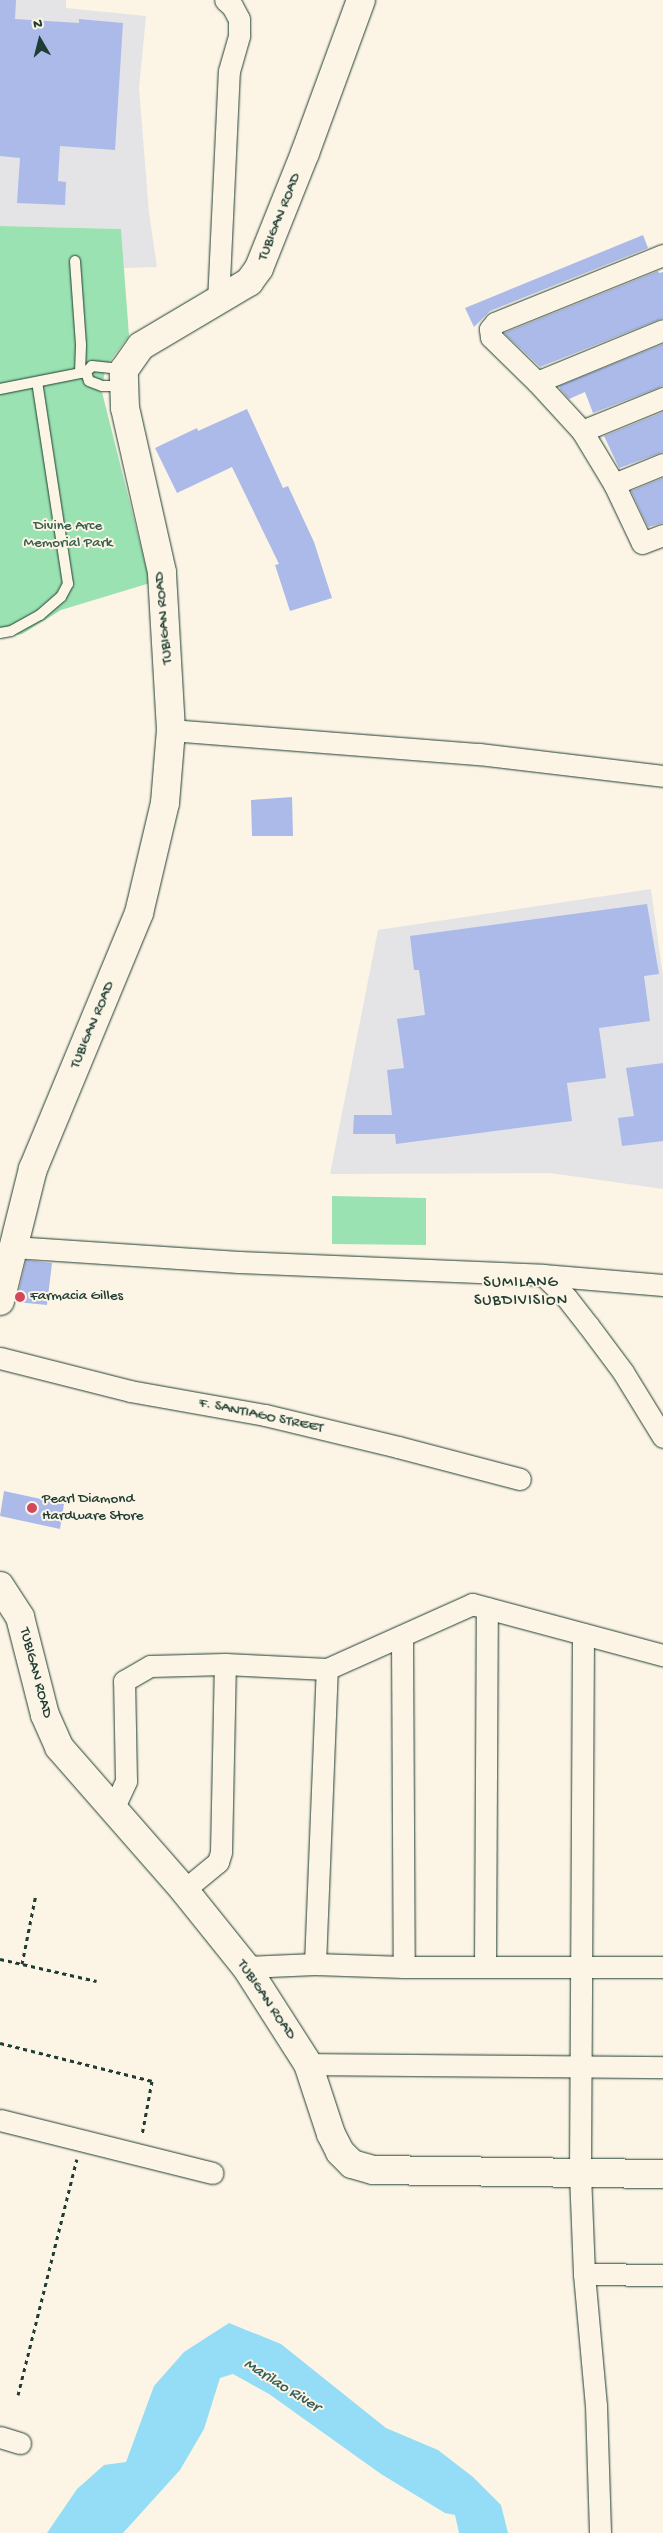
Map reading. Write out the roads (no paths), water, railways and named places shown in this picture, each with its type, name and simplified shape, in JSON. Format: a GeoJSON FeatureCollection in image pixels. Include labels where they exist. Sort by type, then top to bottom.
{"type":"FeatureCollection","features":[{"type":"Feature","properties":{"kind":"street"},"geometry":{"type":"LineString","coordinates":[[218,302],[229,71],[239,35],[239,19],[232,6],[226,0]]}},
{"type":"Feature","properties":{"kind":"street","name":"TUBIGAN ROAD"},"geometry":{"type":"LineString","coordinates":[[0,1301],[33,1169],[140,913],[165,803],[171,730],[162,572],[128,423],[124,378],[141,346],[249,282],[265,256],[361,0]]}},
{"type":"Feature","properties":{"kind":"street"},"geometry":{"type":"LineString","coordinates":[[663,255],[495,323],[490,329],[491,337],[537,382],[582,432],[614,484],[642,543],[663,535]]}},
{"type":"Feature","properties":{"kind":"street"},"geometry":{"type":"LineString","coordinates":[[537,382],[663,330]]}},
{"type":"Feature","properties":{"kind":"street"},"geometry":{"type":"LineString","coordinates":[[582,432],[663,398]]}},
{"type":"Feature","properties":{"kind":"street"},"geometry":{"type":"LineString","coordinates":[[614,484],[663,464]]}},
{"type":"Feature","properties":{"kind":"street"},"geometry":{"type":"LineString","coordinates":[[171,730],[479,754],[663,776]]}},
{"type":"Feature","properties":{"kind":"street"},"geometry":{"type":"LineString","coordinates":[[13,1247],[239,1262],[543,1275],[663,1286]]}},
{"type":"Feature","properties":{"kind":"street"},"geometry":{"type":"LineString","coordinates":[[543,1275],[566,1297],[656,1416],[663,1437]]}},
{"type":"Feature","properties":{"kind":"street","name":"F. SANTIAGO STREET"},"geometry":{"type":"LineString","coordinates":[[0,1358],[130,1391],[265,1415],[520,1479]]}},
{"type":"Feature","properties":{"kind":"street","name":"TUBIGAN ROAD"},"geometry":{"type":"LineString","coordinates":[[0,1586],[20,1617],[44,1715],[58,1747],[184,1890],[246,1967],[308,2064],[331,2134],[340,2152],[352,2164],[372,2170],[663,2174]]}},
{"type":"Feature","properties":{"kind":"street"},"geometry":{"type":"LineString","coordinates":[[113,1809],[126,1781],[124,1681],[150,1666],[226,1664],[327,1669],[472,1604],[663,1655]]}},
{"type":"Feature","properties":{"kind":"street"},"geometry":{"type":"LineString","coordinates":[[485,1966],[487,1608]]}},
{"type":"Feature","properties":{"kind":"street"},"geometry":{"type":"LineString","coordinates":[[583,1634],[580,2174],[584,2274],[596,2405],[600,2533]]}},
{"type":"Feature","properties":{"kind":"street"},"geometry":{"type":"LineString","coordinates":[[402,1636],[404,1966]]}},
{"type":"Feature","properties":{"kind":"street"},"geometry":{"type":"LineString","coordinates":[[184,1890],[218,1862],[222,1852],[226,1664]]}},
{"type":"Feature","properties":{"kind":"street"},"geometry":{"type":"LineString","coordinates":[[315,1964],[327,1669]]}},
{"type":"Feature","properties":{"kind":"street"},"geometry":{"type":"LineString","coordinates":[[246,1967],[315,1964],[663,1966]]}},
{"type":"Feature","properties":{"kind":"street"},"geometry":{"type":"LineString","coordinates":[[308,2064],[581,2068],[663,2066]]}},
{"type":"Feature","properties":{"kind":"street"},"geometry":{"type":"LineString","coordinates":[[0,2120],[212,2174]]}},
{"type":"Feature","properties":{"kind":"street"},"geometry":{"type":"LineString","coordinates":[[584,2274],[663,2274]]}},
{"type":"Feature","properties":{"kind":"street"},"geometry":{"type":"LineString","coordinates":[[0,2438],[20,2443]]}},
{"type":"Feature","properties":{"kind":"lane"},"geometry":{"type":"LineString","coordinates":[[75,261],[83,373],[89,381],[102,386],[124,378]]}},
{"type":"Feature","properties":{"kind":"lane"},"geometry":{"type":"LineString","coordinates":[[0,389],[83,373],[92,366],[124,378]]}},
{"type":"Feature","properties":{"kind":"lane"},"geometry":{"type":"LineString","coordinates":[[0,632],[11,631],[40,615],[61,597],[68,584],[37,382]]}},
{"type":"Feature","properties":{"kind":"water","name":"Marilao River"},"geometry":{"type":"Polygon","coordinates":[[[229,2323],[281,2344],[386,2428],[438,2450],[473,2477],[501,2505],[508,2533],[459,2533],[455,2515],[445,2513],[381,2474],[269,2394],[233,2374],[220,2378],[204,2429],[180,2470],[123,2533],[47,2533],[77,2489],[104,2465],[126,2462],[154,2386],[184,2352],[229,2323]]]}},
{"type":"Feature","properties":{"kind":"place","name":"Farmacia Gilles"},"geometry":{"type":"Point","coordinates":[20,1297]}},
{"type":"Feature","properties":{"kind":"place","name":"Pearl Diamond Hardware Store"},"geometry":{"type":"Point","coordinates":[32,1508]}},
{"type":"Feature","properties":{"kind":"district","name":"SUMILANG SUBDIVISION"},"geometry":{"type":"Point","coordinates":[521,1293]}},
{"type":"Feature","properties":{"kind":"park label","name":"Divine Arce Memorial Park"},"geometry":{"type":"Point","coordinates":[68,534]}}]}
